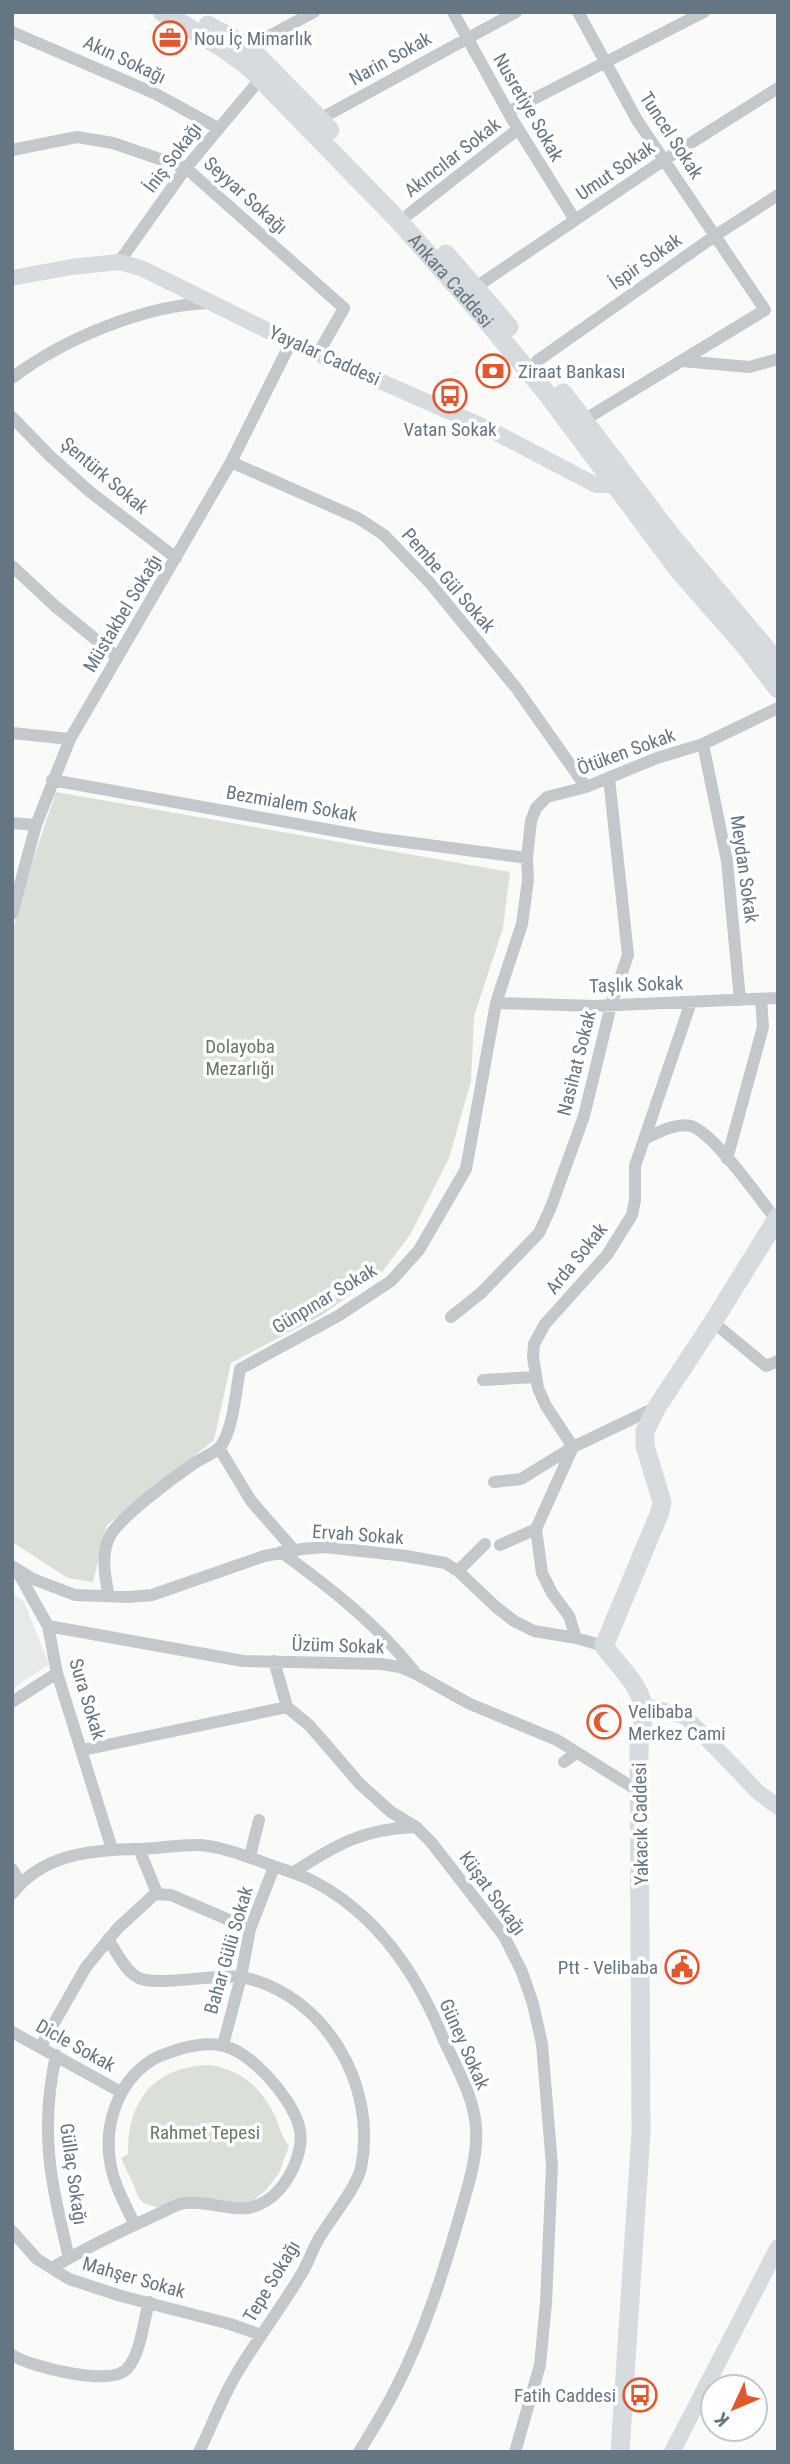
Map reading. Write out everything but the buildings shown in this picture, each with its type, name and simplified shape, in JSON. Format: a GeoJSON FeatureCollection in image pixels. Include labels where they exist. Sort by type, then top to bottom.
{"type":"FeatureCollection","features":[{"type":"Feature","properties":{"kind":"main road","name":"Ankara Caddesi"},"geometry":{"type":"LineString","coordinates":[[162,12],[244,53],[261,78],[398,220],[475,307],[622,483],[778,663]]}},
{"type":"Feature","properties":{"kind":"main road","name":"Ankara Caddesi"},"geometry":{"type":"LineString","coordinates":[[186,12],[244,53],[320,119],[476,287],[584,420],[680,572],[745,646],[778,689]]}},
{"type":"Feature","properties":{"kind":"main road"},"geometry":{"type":"LineString","coordinates":[[643,1705],[635,1685],[604,1646],[662,1502],[645,1446],[645,1431],[657,1407],[776,1224]]}},
{"type":"Feature","properties":{"kind":"main road","name":"Yakacık Caddesi"},"geometry":{"type":"LineString","coordinates":[[620,2452],[641,2132],[639,1749],[643,1705]]}},
{"type":"Feature","properties":{"kind":"street"},"geometry":{"type":"LineString","coordinates":[[284,12],[290,25]]}},
{"type":"Feature","properties":{"kind":"street"},"geometry":{"type":"LineString","coordinates":[[244,53],[314,12]]}},
{"type":"Feature","properties":{"kind":"street","name":"Nusretiye Sokak"},"geometry":{"type":"LineString","coordinates":[[453,12],[508,112],[575,220]]}},
{"type":"Feature","properties":{"kind":"street","name":"Narin Sokak"},"geometry":{"type":"LineString","coordinates":[[320,119],[516,12]]}},
{"type":"Feature","properties":{"kind":"street","name":"Tuncel Sokak"},"geometry":{"type":"LineString","coordinates":[[578,12],[637,120],[765,310],[682,361]]}},
{"type":"Feature","properties":{"kind":"street","name":"Akıncılar Sokak"},"geometry":{"type":"LineString","coordinates":[[508,112],[704,12]]}},
{"type":"Feature","properties":{"kind":"street","name":"Akın Sokağı"},"geometry":{"type":"LineString","coordinates":[[12,32],[156,94],[218,128]]}},
{"type":"Feature","properties":{"kind":"street","name":"İniş Sokağı"},"geometry":{"type":"LineString","coordinates":[[118,262],[186,168],[261,78]]}},
{"type":"Feature","properties":{"kind":"street","name":"Umut Sokak"},"geometry":{"type":"LineString","coordinates":[[476,287],[664,160],[778,88]]}},
{"type":"Feature","properties":{"kind":"street","name":"Akıncılar Sokak"},"geometry":{"type":"LineString","coordinates":[[409,214],[518,129]]}},
{"type":"Feature","properties":{"kind":"street","name":"Seyyar Sokağı"},"geometry":{"type":"LineString","coordinates":[[12,150],[77,137],[113,143],[186,168],[344,308],[318,352]]}},
{"type":"Feature","properties":{"kind":"street","name":"İspir Sokak"},"geometry":{"type":"LineString","coordinates":[[537,360],[716,234],[778,195]]}},
{"type":"Feature","properties":{"kind":"street","name":"Yayalar Caddesi"},"geometry":{"type":"LineString","coordinates":[[12,278],[118,262],[141,268],[291,342],[489,429],[596,485],[622,483]]}},
{"type":"Feature","properties":{"kind":"street"},"geometry":{"type":"LineString","coordinates":[[12,378],[52,351],[97,331],[164,309],[188,303],[211,302]]}},
{"type":"Feature","properties":{"kind":"street","name":"Müstakbel Sokağı"},"geometry":{"type":"LineString","coordinates":[[12,914],[36,825],[70,739],[231,461],[291,342]]}},
{"type":"Feature","properties":{"kind":"street"},"geometry":{"type":"LineString","coordinates":[[584,420],[682,361],[749,366],[778,359]]}},
{"type":"Feature","properties":{"kind":"street","name":"Şentürk Sokak"},"geometry":{"type":"LineString","coordinates":[[12,416],[50,456],[89,491],[177,558]]}},
{"type":"Feature","properties":{"kind":"street","name":"Pembe Gül Sokak"},"geometry":{"type":"LineString","coordinates":[[231,461],[358,518],[384,535],[430,583],[517,689],[586,787]]}},
{"type":"Feature","properties":{"kind":"street"},"geometry":{"type":"LineString","coordinates":[[12,566],[117,657]]}},
{"type":"Feature","properties":{"kind":"street","name":"Ötüken Sokak"},"geometry":{"type":"LineString","coordinates":[[527,858],[531,821],[536,808],[547,797],[586,787],[657,758],[704,744],[778,708]]}},
{"type":"Feature","properties":{"kind":"street"},"geometry":{"type":"LineString","coordinates":[[12,733],[70,739]]}},
{"type":"Feature","properties":{"kind":"street","name":"Meydan Sokak"},"geometry":{"type":"LineString","coordinates":[[704,744],[727,862],[740,1000]]}},
{"type":"Feature","properties":{"kind":"street","name":"Nasihat Sokak"},"geometry":{"type":"LineString","coordinates":[[451,1317],[528,1246],[545,1223],[584,1116],[611,1005],[628,955],[609,778]]}},
{"type":"Feature","properties":{"kind":"street","name":"Bezmialem Sokak"},"geometry":{"type":"LineString","coordinates":[[52,780],[375,838],[527,858]]}},
{"type":"Feature","properties":{"kind":"street"},"geometry":{"type":"LineString","coordinates":[[12,823],[36,825]]}},
{"type":"Feature","properties":{"kind":"street","name":"Günpınar Sokak"},"geometry":{"type":"LineString","coordinates":[[219,1448],[227,1435],[240,1370],[338,1316],[377,1292],[403,1270],[419,1250],[466,1169],[496,1003],[522,924],[528,880],[527,858]]}},
{"type":"Feature","properties":{"kind":"street","name":"Taşlık Sokak"},"geometry":{"type":"LineString","coordinates":[[496,1003],[611,1005],[778,998]]}},
{"type":"Feature","properties":{"kind":"street"},"geometry":{"type":"LineString","coordinates":[[727,1159],[763,1027],[761,999]]}},
{"type":"Feature","properties":{"kind":"street","name":"Arda Sokak"},"geometry":{"type":"LineString","coordinates":[[573,1447],[546,1406],[536,1377],[534,1344],[539,1332],[617,1242],[632,1215],[635,1166],[691,1002]]}},
{"type":"Feature","properties":{"kind":"street"},"geometry":{"type":"LineString","coordinates":[[644,1139],[677,1127],[691,1126],[711,1141],[727,1159],[776,1224]]}},
{"type":"Feature","properties":{"kind":"street"},"geometry":{"type":"LineString","coordinates":[[713,1322],[766,1366],[778,1361]]}},
{"type":"Feature","properties":{"kind":"street"},"geometry":{"type":"LineString","coordinates":[[483,1380],[536,1377]]}},
{"type":"Feature","properties":{"kind":"street"},"geometry":{"type":"LineString","coordinates":[[494,1482],[501,1479],[522,1479],[573,1447],[657,1407]]}},
{"type":"Feature","properties":{"kind":"street"},"geometry":{"type":"LineString","coordinates":[[573,1447],[536,1529],[542,1573],[552,1593],[569,1616],[576,1637]]}},
{"type":"Feature","properties":{"kind":"street"},"geometry":{"type":"LineString","coordinates":[[109,1596],[105,1566],[108,1539],[118,1525],[192,1464],[219,1448],[251,1501],[294,1550]]}},
{"type":"Feature","properties":{"kind":"street"},"geometry":{"type":"LineString","coordinates":[[500,1545],[536,1529]]}},
{"type":"Feature","properties":{"kind":"street"},"geometry":{"type":"LineString","coordinates":[[458,1571],[485,1544]]}},
{"type":"Feature","properties":{"kind":"street","name":"Ervah Sokak"},"geometry":{"type":"LineString","coordinates":[[13,1565],[33,1579],[75,1595],[109,1596],[152,1595],[264,1556],[294,1550],[325,1547],[406,1556],[445,1563],[458,1571],[514,1621],[534,1631],[576,1637],[604,1646]]}},
{"type":"Feature","properties":{"kind":"street"},"geometry":{"type":"LineString","coordinates":[[281,1552],[321,1581],[393,1645],[416,1674]]}},
{"type":"Feature","properties":{"kind":"street","name":"Sura Sokak"},"geometry":{"type":"LineString","coordinates":[[13,1565],[48,1626],[57,1673],[112,1849]]}},
{"type":"Feature","properties":{"kind":"street","name":"Üzüm Sokak"},"geometry":{"type":"LineString","coordinates":[[48,1626],[243,1661],[381,1664],[400,1667],[470,1703],[557,1740],[640,1792]]}},
{"type":"Feature","properties":{"kind":"street"},"geometry":{"type":"LineString","coordinates":[[83,1750],[287,1707],[274,1661]]}},
{"type":"Feature","properties":{"kind":"street"},"geometry":{"type":"LineString","coordinates":[[12,1702],[57,1673]]}},
{"type":"Feature","properties":{"kind":"street"},"geometry":{"type":"LineString","coordinates":[[643,1705],[686,1717],[759,1793],[778,1807]]}},
{"type":"Feature","properties":{"kind":"street","name":"Küşat Sokağı"},"geometry":{"type":"LineString","coordinates":[[287,1707],[310,1726],[360,1784],[391,1812],[416,1827],[462,1879],[504,1936],[522,1972],[533,2004],[542,2044],[552,2166],[546,2303],[540,2365],[515,2452]]}},
{"type":"Feature","properties":{"kind":"street"},"geometry":{"type":"LineString","coordinates":[[564,1762],[576,1753]]}},
{"type":"Feature","properties":{"kind":"street"},"geometry":{"type":"LineString","coordinates":[[250,1856],[259,1820]]}},
{"type":"Feature","properties":{"kind":"street"},"geometry":{"type":"LineString","coordinates":[[294,1871],[335,1845],[364,1834],[385,1828],[416,1827]]}},
{"type":"Feature","properties":{"kind":"street","name":"Güney Sokak"},"geometry":{"type":"LineString","coordinates":[[16,1888],[56,1860],[78,1853],[200,1845],[250,1856],[274,1867],[294,1871],[343,1899],[378,1930],[395,1950],[439,2027],[469,2098],[476,2126],[472,2174],[452,2249],[397,2388],[359,2452]]}},
{"type":"Feature","properties":{"kind":"street"},"geometry":{"type":"LineString","coordinates":[[139,1849],[158,1892]]}},
{"type":"Feature","properties":{"kind":"street","name":"Bahar Gülü Sokak"},"geometry":{"type":"LineString","coordinates":[[223,2045],[241,1977],[250,1929],[274,1867]]}},
{"type":"Feature","properties":{"kind":"street"},"geometry":{"type":"LineString","coordinates":[[12,1869],[16,1888]]}},
{"type":"Feature","properties":{"kind":"street"},"geometry":{"type":"LineString","coordinates":[[158,1892],[250,1929]]}},
{"type":"Feature","properties":{"kind":"street"},"geometry":{"type":"LineString","coordinates":[[41,2046],[86,1967],[108,1939],[158,1892]]}},
{"type":"Feature","properties":{"kind":"street"},"geometry":{"type":"LineString","coordinates":[[108,1939],[128,1969],[143,1980],[241,1977]]}},
{"type":"Feature","properties":{"kind":"street","name":"Tepe Sokağı"},"geometry":{"type":"LineString","coordinates":[[199,2452],[223,2400],[261,2335],[303,2272],[329,2221],[352,2188],[361,2169],[363,2103],[356,2080],[329,2034],[285,1992],[241,1977]]}},
{"type":"Feature","properties":{"kind":"street","name":"Dicle Sokak"},"geometry":{"type":"LineString","coordinates":[[12,2032],[121,2092]]}},
{"type":"Feature","properties":{"kind":"street"},"geometry":{"type":"LineString","coordinates":[[52,2268],[183,2203],[248,2210],[264,2203],[279,2189],[292,2171],[300,2149],[299,2126],[269,2078],[247,2058],[223,2045],[194,2046],[149,2062],[121,2092],[109,2136],[110,2161],[116,2183],[135,2225]]}},
{"type":"Feature","properties":{"kind":"street","name":"Güllaç Sokağı"},"geometry":{"type":"LineString","coordinates":[[56,2055],[46,2110],[47,2141],[53,2189],[69,2258]]}},
{"type":"Feature","properties":{"kind":"street","name":"Mahşer Sokak"},"geometry":{"type":"LineString","coordinates":[[12,2231],[37,2259],[69,2279],[261,2335]]}},
{"type":"Feature","properties":{"kind":"street"},"geometry":{"type":"LineString","coordinates":[[672,2452],[777,2248]]}},
{"type":"Feature","properties":{"kind":"street"},"geometry":{"type":"LineString","coordinates":[[12,2355],[19,2360],[66,2373],[115,2376],[124,2372],[132,2361],[149,2302]]}},
{"type":"Feature","properties":{"kind":"shaded area"},"geometry":{"type":"Polygon","coordinates":[[[12,1593],[24,1602],[49,1664],[12,1689],[12,1593]]]}},
{"type":"Feature","properties":{"kind":"green space","name":"Dolayoba Mezarlığı"},"geometry":{"type":"Polygon","coordinates":[[[56,792],[510,872],[503,928],[474,1016],[471,1081],[449,1158],[410,1235],[382,1272],[322,1315],[231,1363],[214,1440],[107,1525],[93,1582],[68,1578],[12,1542],[12,933],[56,792]]]}},
{"type":"Feature","properties":{"kind":"green space","name":"Rahmet Tepesi"},"geometry":{"type":"Polygon","coordinates":[[[210,2065],[240,2076],[263,2096],[289,2146],[279,2173],[265,2191],[250,2203],[159,2208],[148,2205],[138,2195],[121,2158],[128,2154],[129,2135],[139,2102],[160,2079],[191,2067],[210,2065]]]}},
{"type":"Feature","properties":{"kind":"place","name":"Nou İç Mimarlık"},"geometry":{"type":"Point","coordinates":[170,38]}},
{"type":"Feature","properties":{"kind":"place","name":"Ziraat Bankası"},"geometry":{"type":"Point","coordinates":[493,371]}},
{"type":"Feature","properties":{"kind":"place","name":"Vatan Sokak"},"geometry":{"type":"Point","coordinates":[450,396]}},
{"type":"Feature","properties":{"kind":"place","name":"Velibaba Merkez Cami"},"geometry":{"type":"Point","coordinates":[604,1722]}},
{"type":"Feature","properties":{"kind":"place","name":"Ptt - Velibaba"},"geometry":{"type":"Point","coordinates":[682,1967]}},
{"type":"Feature","properties":{"kind":"place","name":"Fatih Caddesi"},"geometry":{"type":"Point","coordinates":[640,2395]}}]}
